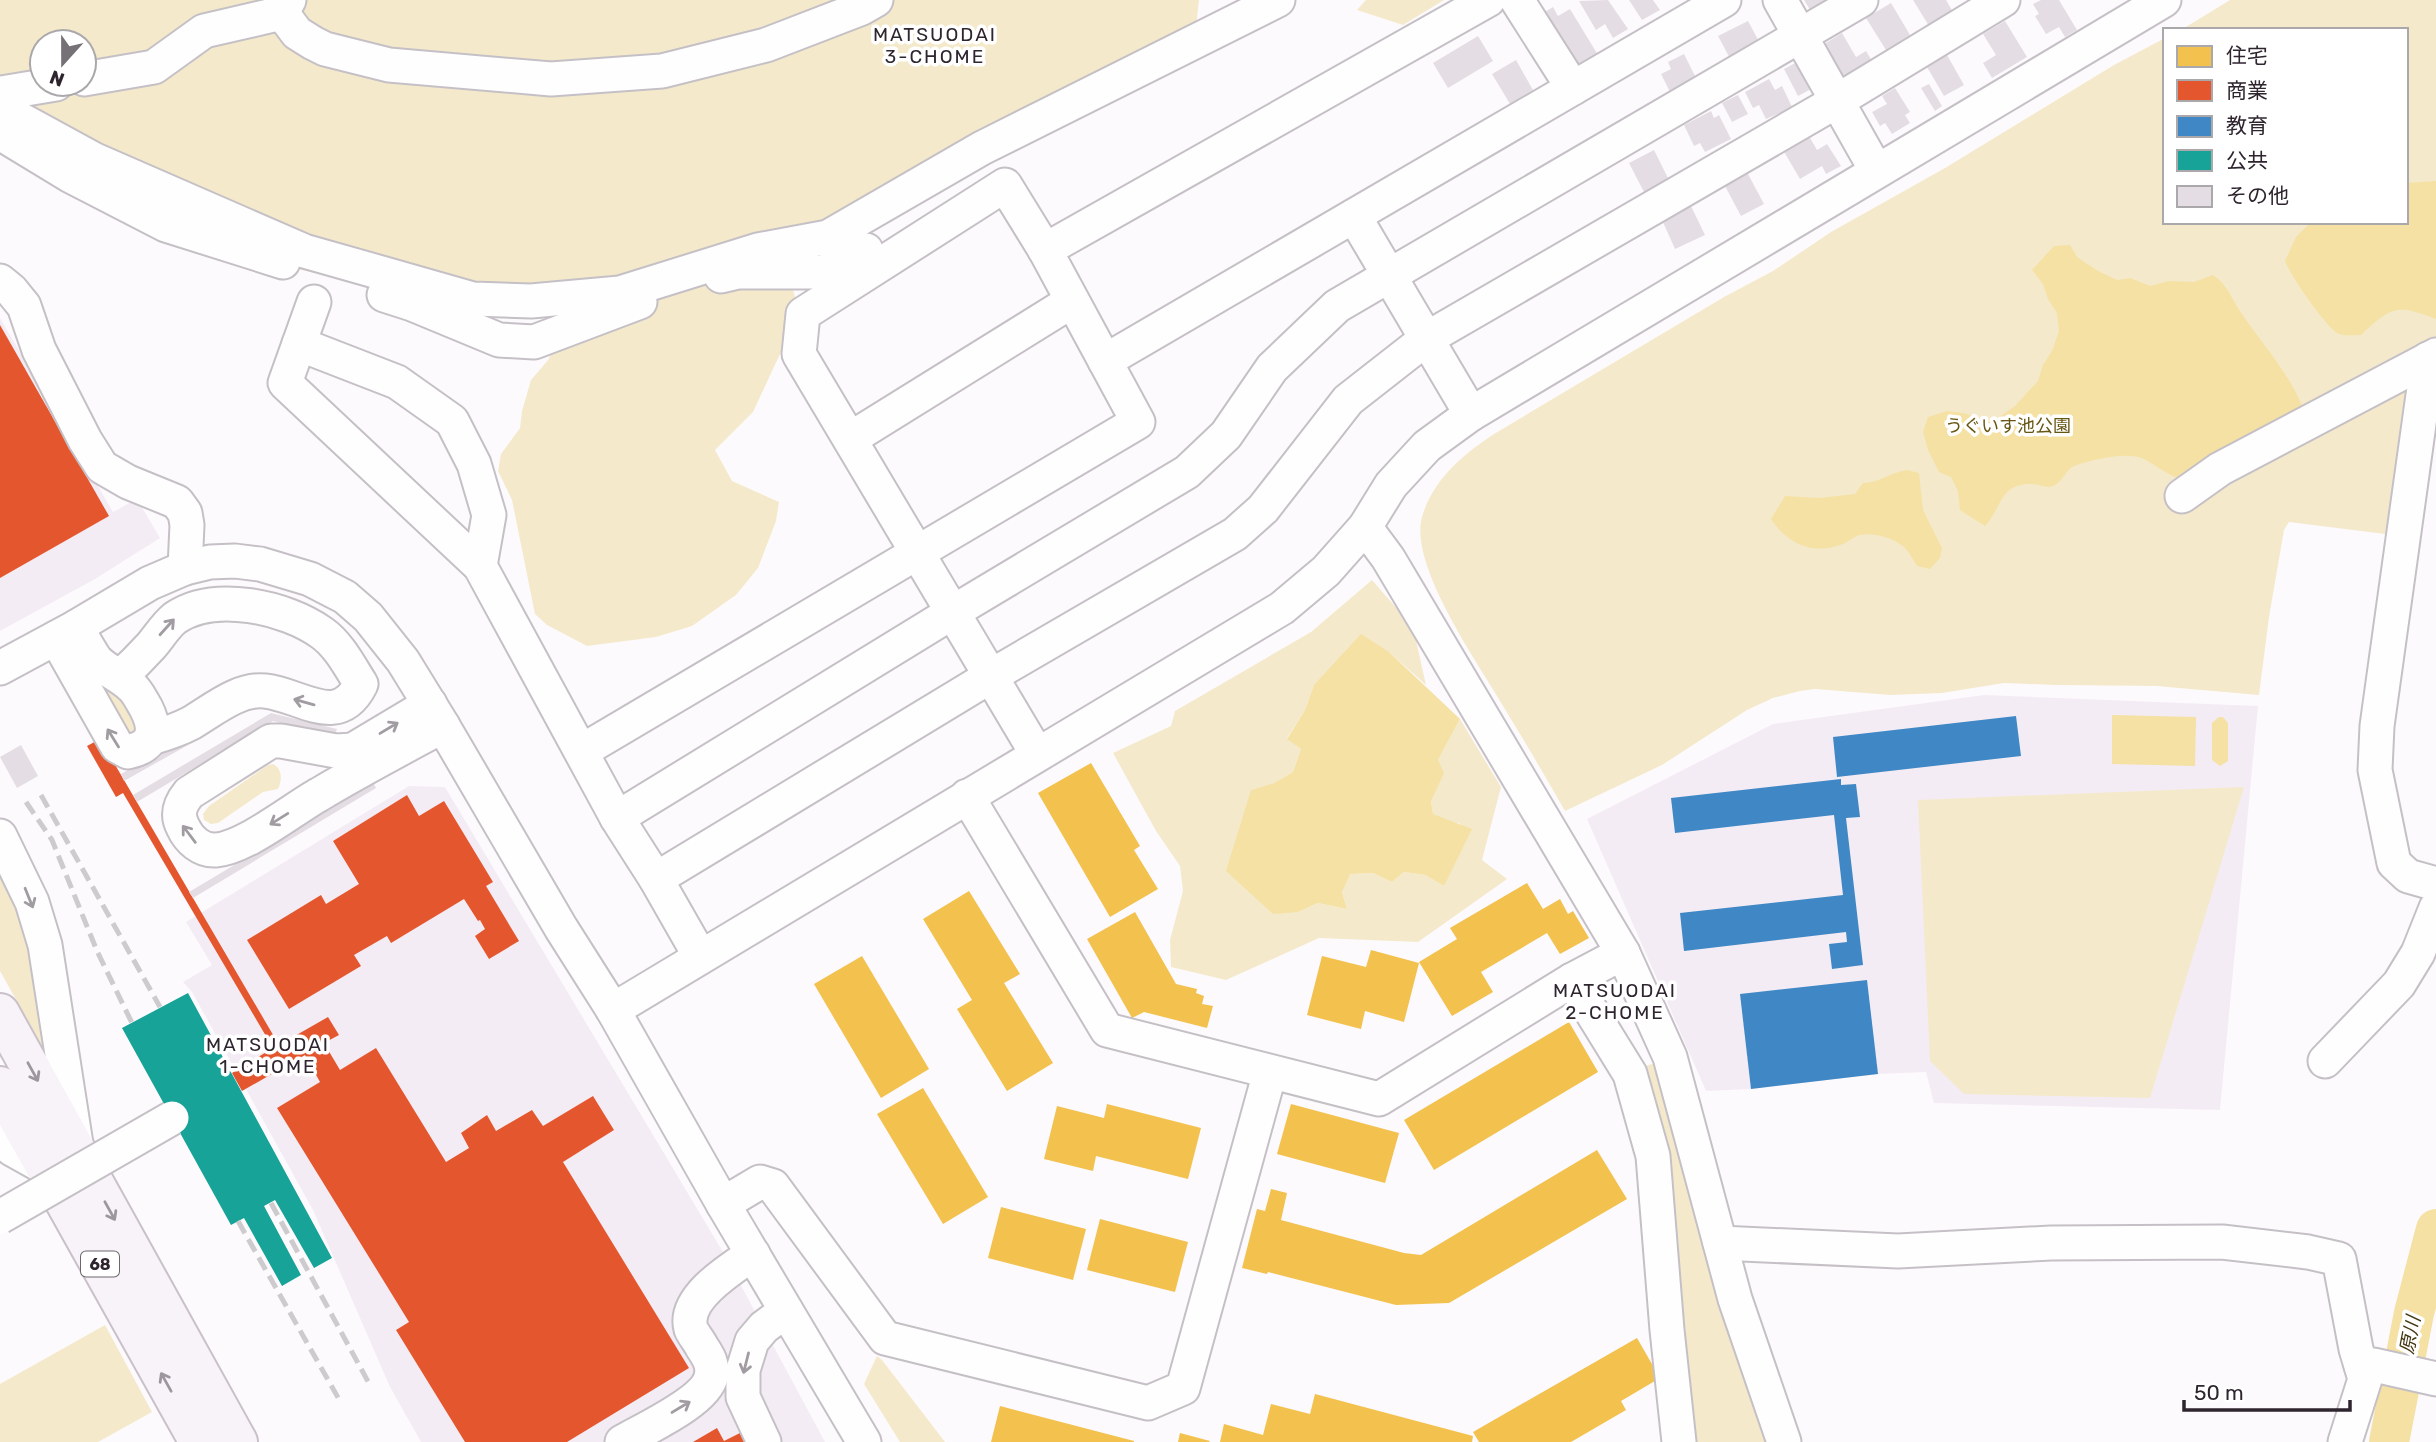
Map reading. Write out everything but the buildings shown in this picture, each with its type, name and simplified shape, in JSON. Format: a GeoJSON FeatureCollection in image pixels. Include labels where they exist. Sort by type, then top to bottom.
{"type":"FeatureCollection","features":[{"type":"Feature","properties":{"kind":"main road","name":"68"},"geometry":{"type":"LineString","coordinates":[[0,1013],[62,1159],[199,1442]]}},
{"type":"Feature","properties":{"kind":"main road","name":"68"},"geometry":{"type":"LineString","coordinates":[[0,1086],[62,1159],[238,1442]]}},
{"type":"Feature","properties":{"kind":"street"},"geometry":{"type":"LineString","coordinates":[[98,77],[154,67],[204,31],[285,6],[297,33],[325,49],[389,65],[551,79],[675,68],[766,45],[862,8],[876,0]]}},
{"type":"Feature","properties":{"kind":"street"},"geometry":{"type":"LineString","coordinates":[[28,89],[2,93],[7,112],[95,160],[304,251],[473,299],[531,301],[620,293],[758,250],[828,236],[982,148],[1278,0]]}},
{"type":"Feature","properties":{"kind":"street"},"geometry":{"type":"LineString","coordinates":[[1045,250],[1488,0]]}},
{"type":"Feature","properties":{"kind":"street"},"geometry":{"type":"LineString","coordinates":[[1517,0],[1573,88]]}},
{"type":"Feature","properties":{"kind":"street"},"geometry":{"type":"LineString","coordinates":[[1105,361],[1724,0]]}},
{"type":"Feature","properties":{"kind":"street"},"geometry":{"type":"LineString","coordinates":[[1780,0],[1876,170]]}},
{"type":"Feature","properties":{"kind":"street"},"geometry":{"type":"LineString","coordinates":[[617,818],[1187,472],[1226,435],[1272,368],[1337,306],[1861,0]]}},
{"type":"Feature","properties":{"kind":"street"},"geometry":{"type":"LineString","coordinates":[[656,879],[991,676],[1235,534],[1263,509],[1348,400],[1426,339],[1837,101],[2003,0]]}},
{"type":"Feature","properties":{"kind":"street"},"geometry":{"type":"LineString","coordinates":[[613,1010],[1282,608],[1326,571],[1365,527],[1391,485],[1427,446],[1471,414],[2164,0]]}},
{"type":"Feature","properties":{"kind":"street"},"geometry":{"type":"LineString","coordinates":[[0,133],[69,175],[166,225],[412,304],[499,340],[534,342],[679,288],[738,272],[824,272],[866,250],[875,268]]}},
{"type":"Feature","properties":{"kind":"street"},"geometry":{"type":"LineString","coordinates":[[582,751],[918,553],[1138,422],[1045,250],[1005,185],[803,314],[799,354],[918,553],[1037,754]]}},
{"type":"Feature","properties":{"kind":"street"},"geometry":{"type":"LineString","coordinates":[[1354,216],[1471,414]]}},
{"type":"Feature","properties":{"kind":"street"},"geometry":{"type":"LineString","coordinates":[[0,281],[24,306],[39,350],[85,440],[103,467],[128,482],[177,502],[187,525],[185,568]]}},
{"type":"Feature","properties":{"kind":"street"},"geometry":{"type":"LineString","coordinates":[[850,439],[1072,301]]}},
{"type":"Feature","properties":{"kind":"street"},"geometry":{"type":"LineString","coordinates":[[314,302],[285,383],[480,566],[617,818],[700,956]]}},
{"type":"Feature","properties":{"kind":"street"},"geometry":{"type":"LineString","coordinates":[[299,344],[397,382],[452,421],[474,464],[489,515],[480,566]]}},
{"type":"Feature","properties":{"kind":"street"},"geometry":{"type":"LineString","coordinates":[[2182,496],[2220,469],[2432,357]]}},
{"type":"Feature","properties":{"kind":"street"},"geometry":{"type":"LineString","coordinates":[[2432,357],[2377,726],[2375,770],[2394,863],[2408,876],[2436,884]]}},
{"type":"Feature","properties":{"kind":"street"},"geometry":{"type":"LineString","coordinates":[[1365,527],[1388,558],[1623,953],[1670,1057],[1735,1299],[1784,1442]]}},
{"type":"Feature","properties":{"kind":"street"},"geometry":{"type":"LineString","coordinates":[[0,668],[140,589],[185,568],[210,562],[247,562],[288,572],[330,588],[368,617],[402,661],[436,715],[561,928],[613,1010],[752,1254],[864,1442]]}},
{"type":"Feature","properties":{"kind":"street"},"geometry":{"type":"LineString","coordinates":[[66,633],[117,746],[128,752],[136,751],[151,738],[191,723],[242,694],[265,691],[329,709],[347,704],[361,684],[339,650],[323,633],[286,615],[251,606],[223,604],[195,608],[174,619],[120,677]]}},
{"type":"Feature","properties":{"kind":"street"},"geometry":{"type":"LineString","coordinates":[[66,633],[138,693],[152,721],[154,730],[151,738]]}},
{"type":"Feature","properties":{"kind":"street"},"geometry":{"type":"LineString","coordinates":[[436,715],[321,793],[229,848],[201,848],[186,833],[180,822],[181,802],[189,793],[271,741],[336,751],[353,750],[436,715]]}},
{"type":"Feature","properties":{"kind":"street"},"geometry":{"type":"LineString","coordinates":[[967,796],[1107,1030],[1379,1099],[1572,980],[1623,953]]}},
{"type":"Feature","properties":{"kind":"street"},"geometry":{"type":"LineString","coordinates":[[0,836],[32,902],[45,945],[62,1159],[12,1149],[0,1139]]}},
{"type":"Feature","properties":{"kind":"street"},"geometry":{"type":"LineString","coordinates":[[2325,1061],[2399,984],[2418,953],[2436,908]]}},
{"type":"Feature","properties":{"kind":"street"},"geometry":{"type":"LineString","coordinates":[[1572,980],[1630,1074],[1653,1156],[1679,1442]]}},
{"type":"Feature","properties":{"kind":"street"},"geometry":{"type":"LineString","coordinates":[[723,1204],[760,1182],[773,1186],[885,1338],[1148,1403],[1183,1388],[1270,1072]]}},
{"type":"Feature","properties":{"kind":"street"},"geometry":{"type":"LineString","coordinates":[[0,1217],[172,1118]]}},
{"type":"Feature","properties":{"kind":"street"},"geometry":{"type":"LineString","coordinates":[[1720,1243],[1898,1251],[2051,1242],[2222,1242],[2308,1252],[2339,1259],[2367,1365],[2365,1380],[2345,1442]]}},
{"type":"Feature","properties":{"kind":"street"},"geometry":{"type":"LineString","coordinates":[[622,1442],[698,1397],[711,1377],[711,1360],[691,1328],[692,1312],[709,1286],[752,1254]]}},
{"type":"Feature","properties":{"kind":"street"},"geometry":{"type":"LineString","coordinates":[[764,1442],[743,1397],[743,1370],[752,1341],[764,1327],[786,1311]]}},
{"type":"Feature","properties":{"kind":"street"},"geometry":{"type":"LineString","coordinates":[[2367,1365],[2436,1379]]}},
{"type":"Feature","properties":{"kind":"shaded area"},"geometry":{"type":"Polygon","coordinates":[[[2436,181],[2436,319],[2412,311],[2396,310],[2380,318],[2361,335],[2339,334],[2317,312],[2285,261],[2296,237],[2309,224],[2408,224],[2408,183],[2436,181]]]}},
{"type":"Feature","properties":{"kind":"shaded area"},"geometry":{"type":"Polygon","coordinates":[[[2070,245],[2077,257],[2117,280],[2130,278],[2150,286],[2169,281],[2194,282],[2213,275],[2226,288],[2283,370],[2302,406],[2293,419],[2238,447],[2213,453],[2199,462],[2191,474],[2182,480],[2137,457],[2119,456],[2090,461],[2074,466],[2052,486],[2029,484],[2012,488],[1985,526],[1960,510],[1958,491],[1951,477],[1939,472],[1923,432],[1928,417],[1947,411],[1985,419],[1998,418],[2015,406],[2038,381],[2059,331],[2057,313],[2043,284],[2032,270],[2054,246],[2070,245]]]}},
{"type":"Feature","properties":{"kind":"shaded area"},"geometry":{"type":"Polygon","coordinates":[[[0,318],[113,512],[137,499],[160,538],[95,579],[0,631],[0,318]]]}},
{"type":"Feature","properties":{"kind":"shaded area"},"geometry":{"type":"Polygon","coordinates":[[[1907,470],[1919,473],[1923,510],[1942,548],[1940,558],[1930,569],[1917,566],[1905,548],[1884,537],[1859,535],[1843,544],[1819,549],[1801,545],[1784,535],[1771,519],[1785,496],[1819,498],[1855,494],[1863,483],[1907,470]]]}},
{"type":"Feature","properties":{"kind":"shaded area"},"geometry":{"type":"Polygon","coordinates":[[[1361,634],[1389,652],[1460,719],[1438,760],[1444,773],[1431,801],[1433,814],[1472,829],[1444,886],[1425,875],[1404,872],[1392,882],[1373,873],[1350,874],[1342,892],[1347,909],[1318,903],[1298,912],[1273,914],[1226,871],[1251,790],[1274,783],[1293,772],[1301,749],[1287,739],[1305,710],[1314,685],[1361,634]]]}},
{"type":"Feature","properties":{"kind":"shaded area"},"geometry":{"type":"Polygon","coordinates":[[[1984,695],[2258,706],[2220,1110],[1934,1103],[1926,1072],[1878,1074],[1751,1089],[1706,1091],[1587,819],[1773,724],[1984,695]]]}},
{"type":"Feature","properties":{"kind":"shaded area"},"geometry":{"type":"Polygon","coordinates":[[[2112,715],[2196,717],[2195,766],[2112,764],[2112,715]]]}},
{"type":"Feature","properties":{"kind":"shaded area"},"geometry":{"type":"Polygon","coordinates":[[[2223,717],[2228,723],[2228,761],[2220,766],[2212,760],[2212,723],[2223,717]]]}},
{"type":"Feature","properties":{"kind":"shaded area"},"geometry":{"type":"Polygon","coordinates":[[[409,786],[445,787],[723,1252],[825,1442],[421,1442],[390,1387],[313,1210],[192,992],[183,982],[212,965],[186,922],[409,786]]]}},
{"type":"Feature","properties":{"kind":"green space"},"geometry":{"type":"Polygon","coordinates":[[[0,0],[1199,0],[1193,54],[784,254],[799,313],[753,412],[715,450],[732,481],[779,502],[776,521],[758,568],[736,595],[692,626],[656,637],[587,646],[547,625],[535,614],[512,500],[498,471],[501,454],[520,428],[531,380],[549,359],[558,315],[756,262],[507,318],[182,242],[0,105],[0,0]]]}},
{"type":"Feature","properties":{"kind":"green space"},"geometry":{"type":"Polygon","coordinates":[[[1366,0],[1444,0],[1403,25],[1357,10],[1366,0]]]}},
{"type":"Feature","properties":{"kind":"green space","name":"うぐいす池公園"},"geometry":{"type":"Polygon","coordinates":[[[2230,0],[2436,0],[2436,340],[2393,535],[2289,522],[2284,530],[2259,695],[2156,686],[2004,683],[1942,693],[1890,695],[1815,689],[1800,691],[1773,698],[1747,710],[1662,765],[1565,811],[1459,634],[1425,559],[1421,536],[1422,517],[1434,490],[1443,478],[1463,457],[1499,431],[1724,297],[1773,271],[1831,232],[1945,168],[2114,65],[2163,39],[2163,224],[2408,224],[2408,28],[2184,28],[2230,0]]]}},
{"type":"Feature","properties":{"kind":"green space"},"geometry":{"type":"Polygon","coordinates":[[[1372,580],[1413,627],[1426,685],[1389,652],[1314,685],[1305,710],[1287,738],[1301,749],[1293,772],[1274,783],[1251,790],[1298,912],[1318,903],[1347,909],[1342,892],[1349,874],[1373,873],[1392,882],[1404,872],[1425,875],[1444,886],[1461,824],[1433,814],[1431,801],[1438,760],[1460,719],[1501,787],[1482,860],[1507,879],[1418,942],[1319,938],[1226,980],[1171,967],[1170,940],[1183,891],[1180,866],[1156,831],[1113,753],[1171,726],[1175,711],[1311,632],[1372,580]]]}},
{"type":"Feature","properties":{"kind":"green space"},"geometry":{"type":"Polygon","coordinates":[[[103,688],[124,697],[139,727],[130,737],[103,688]]]}},
{"type":"Feature","properties":{"kind":"green space"},"geometry":{"type":"Polygon","coordinates":[[[273,764],[281,775],[278,789],[263,792],[218,823],[211,824],[204,820],[203,814],[209,806],[273,764]]]}},
{"type":"Feature","properties":{"kind":"green space"},"geometry":{"type":"Polygon","coordinates":[[[2244,787],[2150,1098],[1964,1094],[1930,1061],[1918,800],[2244,787]]]}},
{"type":"Feature","properties":{"kind":"green space"},"geometry":{"type":"Polygon","coordinates":[[[0,868],[29,933],[55,1069],[0,971],[0,868]]]}},
{"type":"Feature","properties":{"kind":"green space"},"geometry":{"type":"Polygon","coordinates":[[[1656,1063],[1770,1442],[1695,1442],[1679,1257],[1645,1066],[1656,1063]]]}},
{"type":"Feature","properties":{"kind":"green space"},"geometry":{"type":"Polygon","coordinates":[[[105,1325],[152,1412],[98,1442],[0,1442],[0,1384],[105,1325]]]}},
{"type":"Feature","properties":{"kind":"green space"},"geometry":{"type":"Polygon","coordinates":[[[877,1356],[945,1442],[900,1442],[864,1384],[877,1356]]]}},
{"type":"Feature","properties":{"kind":"waterway","name":"原川"},"geometry":{"type":"LineString","coordinates":[[2389,1442],[2414,1313],[2436,1229]]}},
{"type":"Feature","properties":{"kind":"railway"},"geometry":{"type":"LineString","coordinates":[[41,795],[160,1007]]}},
{"type":"Feature","properties":{"kind":"railway"},"geometry":{"type":"LineString","coordinates":[[26,802],[52,840],[97,951],[132,1023]]}},
{"type":"Feature","properties":{"kind":"railway"},"geometry":{"type":"LineString","coordinates":[[271,1203],[371,1387]]}},
{"type":"Feature","properties":{"kind":"railway"},"geometry":{"type":"LineString","coordinates":[[238,1221],[340,1401]]}},
{"type":"Feature","properties":{"kind":"district","name":"MATSUODAI 3-CHOME"},"geometry":{"type":"Point","coordinates":[935,45]}},
{"type":"Feature","properties":{"kind":"district","name":"MATSUODAI 2-CHOME"},"geometry":{"type":"Point","coordinates":[1615,1001]}},
{"type":"Feature","properties":{"kind":"district","name":"MATSUODAI 1-CHOME"},"geometry":{"type":"Point","coordinates":[268,1055]}}]}
